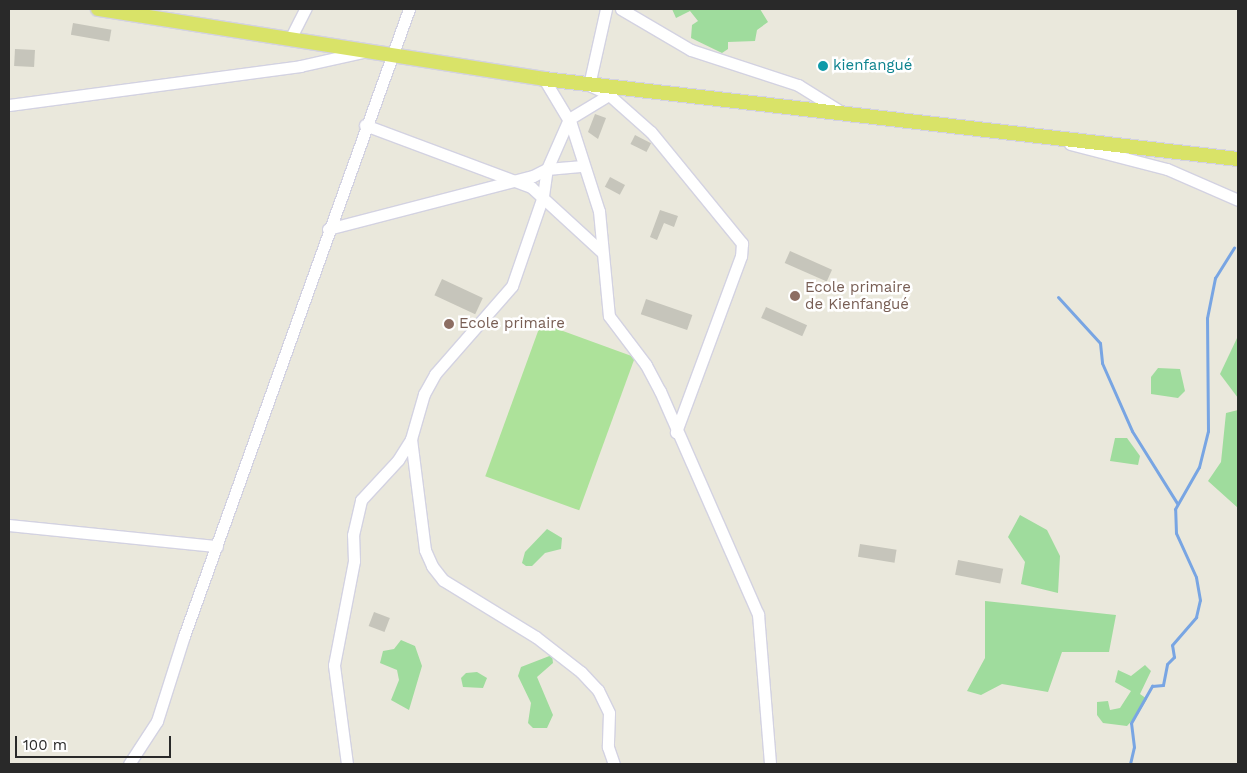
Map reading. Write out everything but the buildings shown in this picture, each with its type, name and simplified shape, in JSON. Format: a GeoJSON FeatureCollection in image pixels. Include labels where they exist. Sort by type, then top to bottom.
{"type":"FeatureCollection","features":[{"type":"Feature","properties":{"kind":"main road"},"geometry":{"type":"LineString","coordinates":[[98,9],[589,85],[840,110],[1049,138],[1238,159]]}},
{"type":"Feature","properties":{"kind":"street"},"geometry":{"type":"LineString","coordinates":[[290,39],[306,9]]}},
{"type":"Feature","properties":{"kind":"street"},"geometry":{"type":"LineString","coordinates":[[129,764],[158,721],[217,546],[365,125],[409,9]]}},
{"type":"Feature","properties":{"kind":"street"},"geometry":{"type":"LineString","coordinates":[[606,9],[589,85],[608,94],[651,132],[742,242],[742,256],[676,432]]}},
{"type":"Feature","properties":{"kind":"street"},"geometry":{"type":"LineString","coordinates":[[621,9],[691,50],[798,85],[840,110]]}},
{"type":"Feature","properties":{"kind":"street"},"geometry":{"type":"LineString","coordinates":[[9,105],[300,66],[371,50]]}},
{"type":"Feature","properties":{"kind":"street"},"geometry":{"type":"LineString","coordinates":[[544,79],[569,119],[599,211],[609,316],[646,365],[676,432],[725,532],[758,614],[770,764]]}},
{"type":"Feature","properties":{"kind":"street"},"geometry":{"type":"LineString","coordinates":[[347,764],[334,665],[354,561],[355,516],[361,500],[398,460],[411,439],[424,394],[435,374],[512,286],[543,196],[547,169],[569,119],[608,94],[624,89]]}},
{"type":"Feature","properties":{"kind":"street"},"geometry":{"type":"LineString","coordinates":[[365,125],[515,182],[543,196],[602,252]]}},
{"type":"Feature","properties":{"kind":"street"},"geometry":{"type":"LineString","coordinates":[[1049,138],[1167,169],[1238,200]]}},
{"type":"Feature","properties":{"kind":"street"},"geometry":{"type":"LineString","coordinates":[[328,230],[515,182],[547,169],[583,166]]}},
{"type":"Feature","properties":{"kind":"street"},"geometry":{"type":"LineString","coordinates":[[411,439],[424,550],[432,566],[443,580],[568,658],[587,678],[598,690],[609,713],[608,747],[614,764]]}},
{"type":"Feature","properties":{"kind":"street"},"geometry":{"type":"LineString","coordinates":[[9,525],[217,546]]}},
{"type":"Feature","properties":{"kind":"green space"},"geometry":{"type":"Polygon","coordinates":[[[672,9],[760,9],[768,22],[757,30],[755,41],[728,42],[728,49],[722,53],[691,38],[692,25],[698,21],[690,11],[676,18],[672,9]]]}},
{"type":"Feature","properties":{"kind":"green space"},"geometry":{"type":"Polygon","coordinates":[[[541,323],[635,357],[579,510],[485,476],[541,323]]]}},
{"type":"Feature","properties":{"kind":"green space"},"geometry":{"type":"Polygon","coordinates":[[[1238,336],[1238,398],[1220,374],[1238,336]]]}},
{"type":"Feature","properties":{"kind":"green space"},"geometry":{"type":"Polygon","coordinates":[[[1158,368],[1180,369],[1185,391],[1178,398],[1151,394],[1151,377],[1158,368]]]}},
{"type":"Feature","properties":{"kind":"green space"},"geometry":{"type":"Polygon","coordinates":[[[1238,410],[1238,508],[1208,481],[1221,462],[1226,413],[1238,410]]]}},
{"type":"Feature","properties":{"kind":"green space"},"geometry":{"type":"Polygon","coordinates":[[[1115,438],[1127,438],[1140,456],[1138,465],[1110,461],[1115,438]]]}},
{"type":"Feature","properties":{"kind":"green space"},"geometry":{"type":"Polygon","coordinates":[[[1020,515],[1047,530],[1060,556],[1058,593],[1021,584],[1025,562],[1008,537],[1020,515]]]}},
{"type":"Feature","properties":{"kind":"green space"},"geometry":{"type":"Polygon","coordinates":[[[547,529],[562,538],[561,549],[545,553],[532,566],[526,566],[522,563],[525,552],[547,529]]]}},
{"type":"Feature","properties":{"kind":"green space"},"geometry":{"type":"Polygon","coordinates":[[[985,601],[1116,615],[1109,652],[1062,652],[1048,692],[1002,684],[981,695],[967,691],[985,658],[985,601]]]}},
{"type":"Feature","properties":{"kind":"green space"},"geometry":{"type":"Polygon","coordinates":[[[401,640],[415,646],[422,666],[409,710],[391,700],[399,680],[397,670],[380,663],[383,651],[394,649],[401,640]]]}},
{"type":"Feature","properties":{"kind":"green space"},"geometry":{"type":"Polygon","coordinates":[[[552,655],[553,663],[537,677],[553,715],[547,728],[533,728],[528,723],[531,703],[518,676],[521,667],[552,655]]]}},
{"type":"Feature","properties":{"kind":"green space"},"geometry":{"type":"Polygon","coordinates":[[[1145,665],[1151,671],[1140,694],[1147,699],[1138,714],[1127,726],[1103,723],[1097,715],[1097,702],[1108,701],[1110,710],[1120,708],[1131,691],[1115,682],[1118,670],[1131,676],[1145,665]]]}},
{"type":"Feature","properties":{"kind":"green space"},"geometry":{"type":"Polygon","coordinates":[[[477,672],[487,678],[483,688],[463,687],[461,678],[466,673],[477,672]]]}},
{"type":"Feature","properties":{"kind":"waterway"},"geometry":{"type":"LineString","coordinates":[[1130,764],[1134,747],[1131,723],[1152,686],[1163,685],[1167,664],[1174,657],[1172,645],[1196,617],[1200,600],[1196,577],[1176,533],[1175,509],[1199,467],[1208,431],[1207,318],[1215,278],[1234,247]]}},
{"type":"Feature","properties":{"kind":"waterway"},"geometry":{"type":"LineString","coordinates":[[1058,297],[1100,343],[1102,363],[1132,431],[1177,503]]}},
{"type":"Feature","properties":{"kind":"place","name":"kienfangué"},"geometry":{"type":"Point","coordinates":[823,66]}},
{"type":"Feature","properties":{"kind":"place","name":"Ecole primaire de Kienfangué"},"geometry":{"type":"Point","coordinates":[795,296]}},
{"type":"Feature","properties":{"kind":"place","name":"Ecole primaire"},"geometry":{"type":"Point","coordinates":[449,324]}}]}
